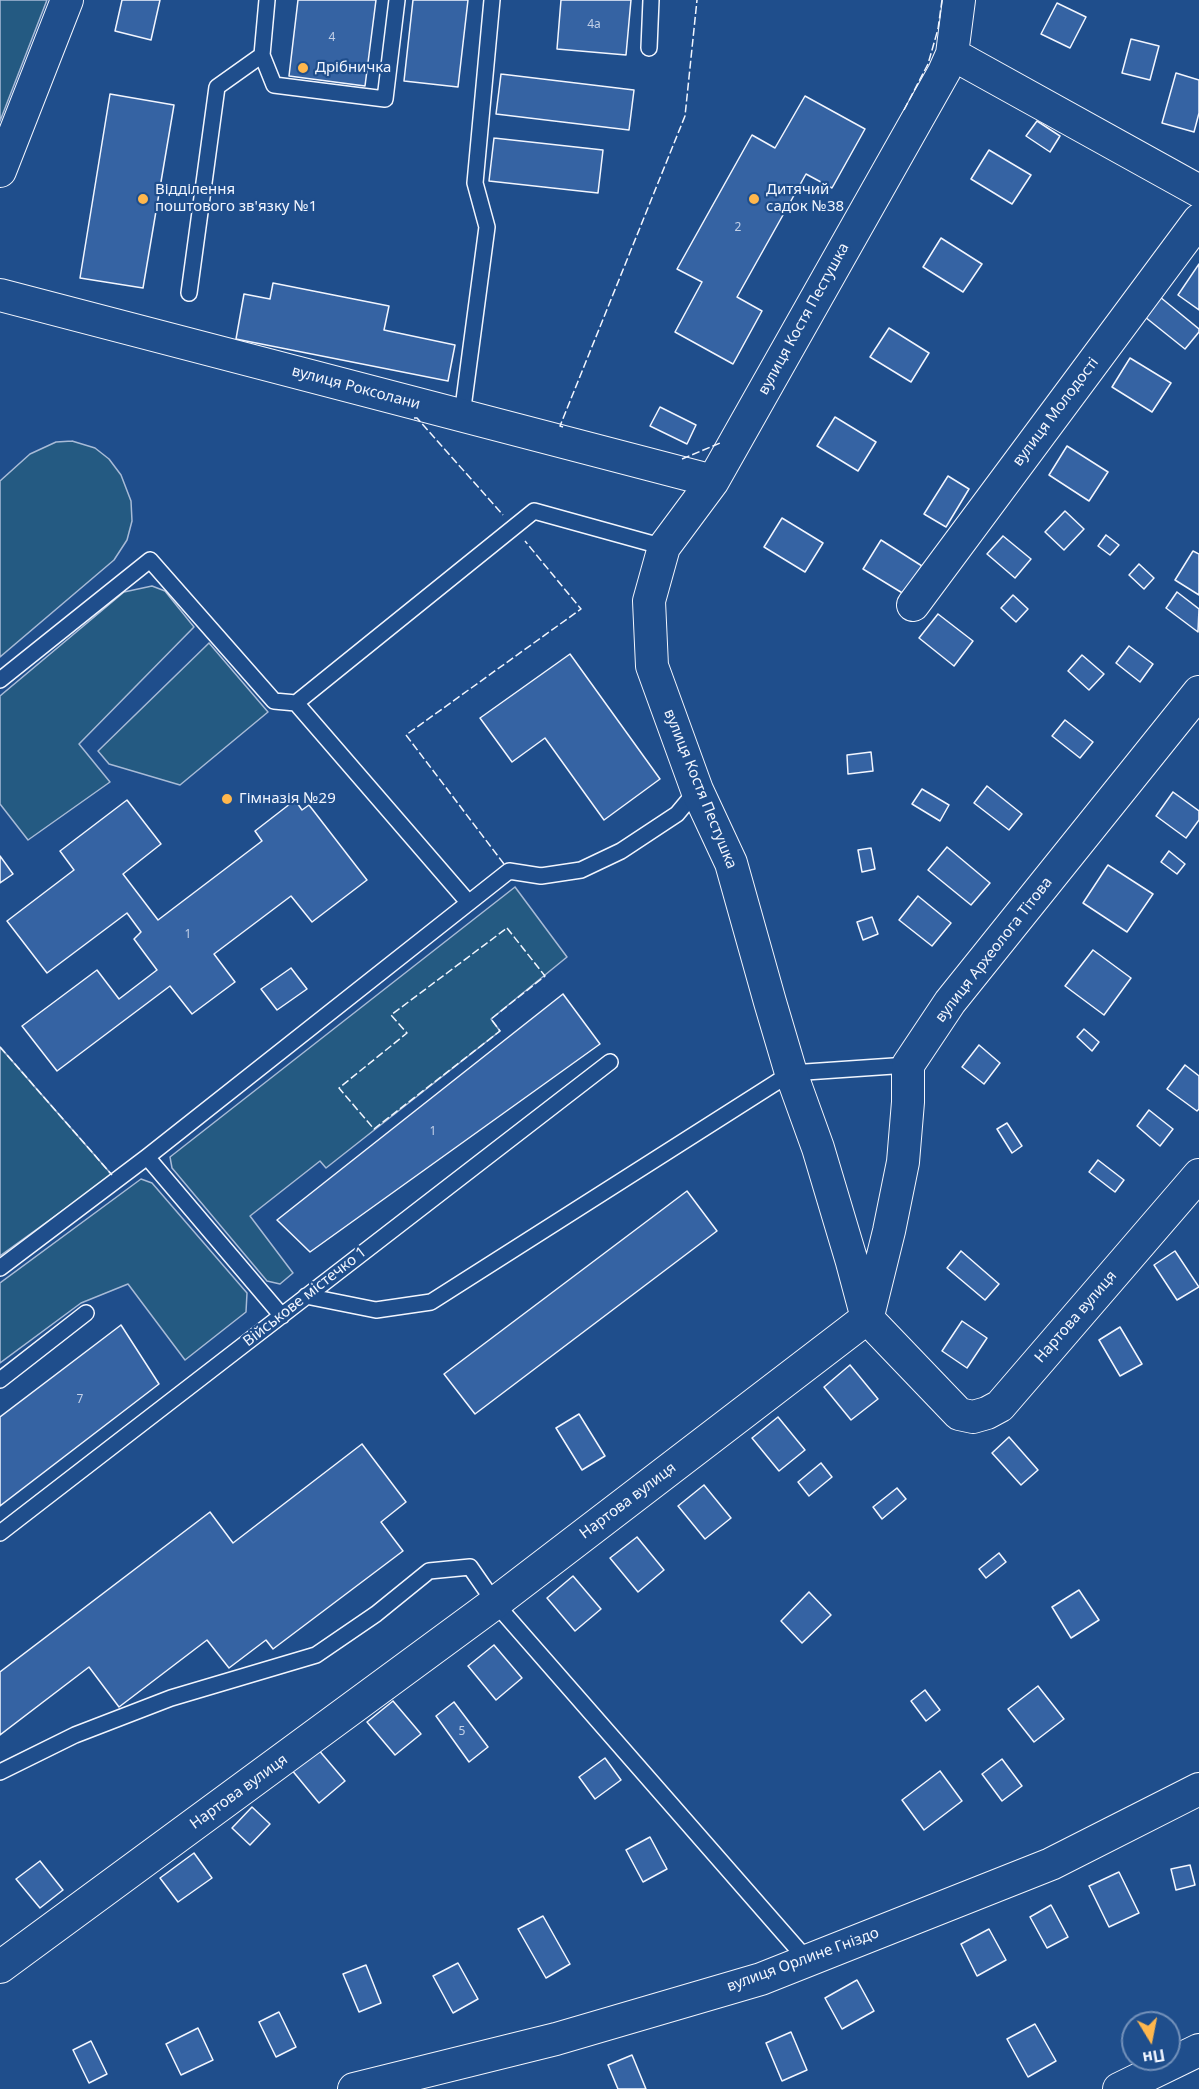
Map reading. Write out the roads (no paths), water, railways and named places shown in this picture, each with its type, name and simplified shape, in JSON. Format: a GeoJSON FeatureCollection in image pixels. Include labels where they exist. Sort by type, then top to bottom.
{"type":"FeatureCollection","features":[{"type":"Feature","properties":{"kind":"street"},"geometry":{"type":"LineString","coordinates":[[0,171],[67,0]]}},
{"type":"Feature","properties":{"kind":"street","name":"вулиця Костя Пестушка"},"geometry":{"type":"LineString","coordinates":[[867,1318],[821,1159],[791,1073],[731,863],[697,790],[652,666],[649,601],[664,547],[713,481],[938,82],[952,54],[959,0]]}},
{"type":"Feature","properties":{"kind":"street"},"geometry":{"type":"LineString","coordinates":[[952,54],[1199,191]]}},
{"type":"Feature","properties":{"kind":"street","name":"вулиця Молодості"},"geometry":{"type":"LineString","coordinates":[[913,605],[1199,220]]}},
{"type":"Feature","properties":{"kind":"street","name":"вулиця Роксолани"},"geometry":{"type":"LineString","coordinates":[[0,295],[713,481]]}},
{"type":"Feature","properties":{"kind":"street","name":"вулиця Археолога Тітова"},"geometry":{"type":"LineString","coordinates":[[908,1065],[950,1002],[1199,692]]}},
{"type":"Feature","properties":{"kind":"street"},"geometry":{"type":"LineString","coordinates":[[867,1318],[889,1231],[903,1162],[908,1102],[908,1065]]}},
{"type":"Feature","properties":{"kind":"street","name":"Нартова вулиця"},"geometry":{"type":"LineString","coordinates":[[0,1967],[495,1603],[867,1318],[958,1414],[973,1417],[1000,1406],[1199,1175]]}},
{"type":"Feature","properties":{"kind":"street","name":"вулиця Орлине Гніздо"},"geometry":{"type":"LineString","coordinates":[[354,2089],[556,2039],[761,1979],[1051,1864],[1199,1789]]}},
{"type":"Feature","properties":{"kind":"street"},"geometry":{"type":"LineString","coordinates":[[1119,2089],[1199,2050]]}},
{"type":"Feature","properties":{"kind":"lane"},"geometry":{"type":"LineString","coordinates":[[267,0],[262,55],[274,85],[385,99],[397,0]]}},
{"type":"Feature","properties":{"kind":"lane"},"geometry":{"type":"LineString","coordinates":[[462,415],[487,227],[475,183],[492,0]]}},
{"type":"Feature","properties":{"kind":"lane"},"geometry":{"type":"LineString","coordinates":[[649,48],[651,0]]}},
{"type":"Feature","properties":{"kind":"lane"},"geometry":{"type":"LineString","coordinates":[[189,293],[217,87],[262,55]]}},
{"type":"Feature","properties":{"kind":"lane"},"geometry":{"type":"LineString","coordinates":[[296,703],[534,511],[664,547]]}},
{"type":"Feature","properties":{"kind":"lane"},"geometry":{"type":"LineString","coordinates":[[0,680],[150,560],[274,701],[296,703],[468,902]]}},
{"type":"Feature","properties":{"kind":"lane"},"geometry":{"type":"LineString","coordinates":[[0,1268],[147,1156],[509,871],[541,876],[581,870],[621,851],[677,814],[697,790]]}},
{"type":"Feature","properties":{"kind":"lane","name":"Військове містечко 1"},"geometry":{"type":"LineString","coordinates":[[0,1533],[610,1062]]}},
{"type":"Feature","properties":{"kind":"lane"},"geometry":{"type":"LineString","coordinates":[[306,1296],[376,1310],[431,1302],[791,1073],[908,1065]]}},
{"type":"Feature","properties":{"kind":"lane"},"geometry":{"type":"LineString","coordinates":[[147,1156],[282,1316]]}},
{"type":"Feature","properties":{"kind":"lane"},"geometry":{"type":"LineString","coordinates":[[0,1380],[86,1313]]}},
{"type":"Feature","properties":{"kind":"lane"},"geometry":{"type":"LineString","coordinates":[[0,1772],[75,1735],[160,1702],[316,1655],[376,1614],[429,1571],[470,1567],[495,1603],[808,1961]]}},
{"type":"Feature","properties":{"kind":"place","name":"Дрібничка"},"geometry":{"type":"Point","coordinates":[303,68]}},
{"type":"Feature","properties":{"kind":"place","name":"Відділення поштового зв'язку №1"},"geometry":{"type":"Point","coordinates":[143,199]}},
{"type":"Feature","properties":{"kind":"place","name":"Дитячий садок №38"},"geometry":{"type":"Point","coordinates":[754,199]}},
{"type":"Feature","properties":{"kind":"place","name":"Гімназія №29"},"geometry":{"type":"Point","coordinates":[227,799]}}]}
